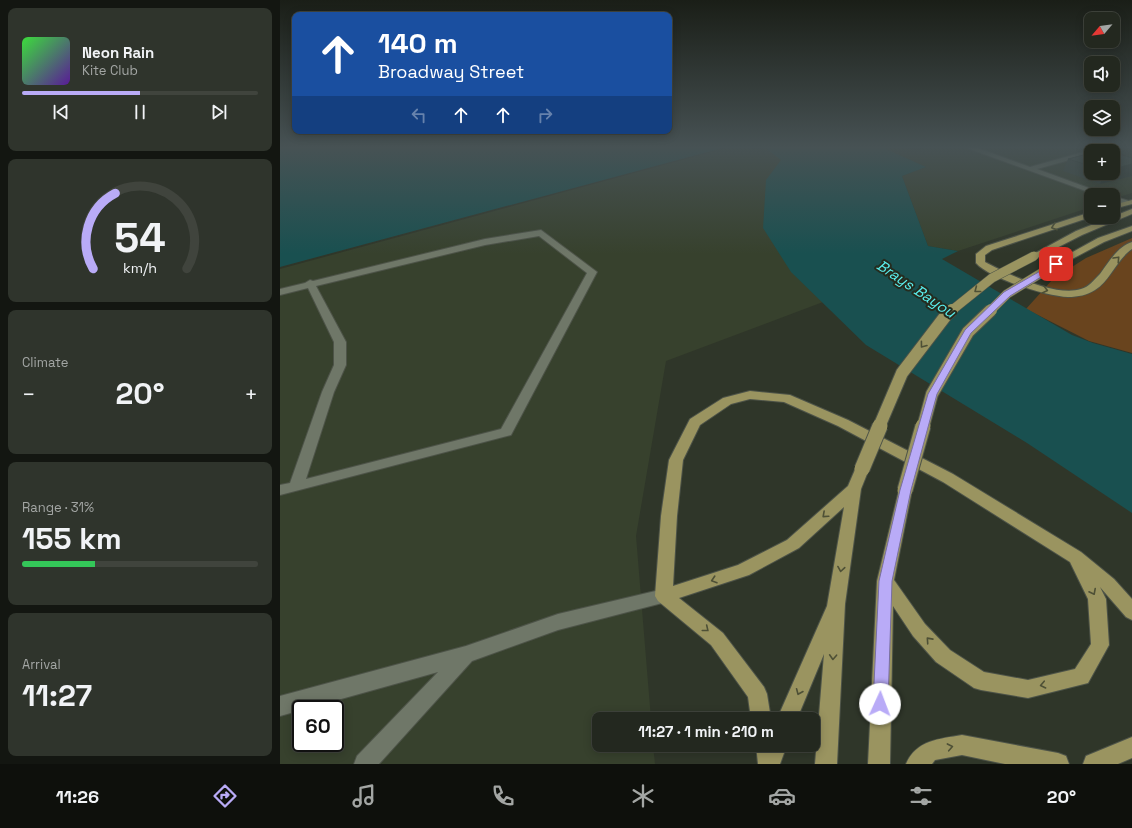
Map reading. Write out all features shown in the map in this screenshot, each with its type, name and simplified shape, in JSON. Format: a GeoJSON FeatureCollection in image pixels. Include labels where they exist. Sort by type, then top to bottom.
{"type":"FeatureCollection","features":[{"type":"Feature","properties":{"kind":"main road"},"geometry":{"type":"LineString","coordinates":[[826,764],[836,604],[854,490],[902,373],[947,314],[992,278],[1079,233],[1132,211]]}},
{"type":"Feature","properties":{"kind":"main road"},"geometry":{"type":"LineString","coordinates":[[1084,216],[989,248],[980,254],[982,263],[991,270],[1044,290],[1061,293],[1078,293],[1092,288],[1132,245]]}},
{"type":"Feature","properties":{"kind":"main road"},"geometry":{"type":"LineString","coordinates":[[879,764],[885,581],[905,490],[932,394],[968,332],[1007,294],[1056,264],[1101,240],[1132,228]]}},
{"type":"Feature","properties":{"kind":"main road"},"geometry":{"type":"LineString","coordinates":[[664,596],[669,516],[676,460],[695,422],[727,402],[750,395],[786,398],[844,423],[948,478],[1076,557],[1108,584],[1132,612]]}},
{"type":"Feature","properties":{"kind":"main road"},"geometry":{"type":"LineString","coordinates":[[664,596],[743,570],[793,544],[854,490]]}},
{"type":"Feature","properties":{"kind":"main road"},"geometry":{"type":"LineString","coordinates":[[885,581],[919,630],[943,656],[982,681],[1028,689],[1081,677],[1100,645],[1097,599],[1076,557]]}},
{"type":"Feature","properties":{"kind":"main road"},"geometry":{"type":"LineString","coordinates":[[664,596],[717,639],[756,694],[760,712]]}},
{"type":"Feature","properties":{"kind":"main road"},"geometry":{"type":"LineString","coordinates":[[791,712],[836,604]]}},
{"type":"Feature","properties":{"kind":"main road"},"geometry":{"type":"LineString","coordinates":[[917,764],[930,750],[962,744],[1058,764]]}},
{"type":"Feature","properties":{"kind":"main road"},"geometry":{"type":"LineString","coordinates":[[1094,764],[1132,747]]}},
{"type":"Feature","properties":{"kind":"street"},"geometry":{"type":"LineString","coordinates":[[1068,183],[1084,188]]}},
{"type":"Feature","properties":{"kind":"street"},"geometry":{"type":"LineString","coordinates":[[280,292],[485,242],[541,233],[592,272],[506,432],[280,490]]}},
{"type":"Feature","properties":{"kind":"street"},"geometry":{"type":"LineString","coordinates":[[296,487],[328,392],[340,365],[340,342],[310,284]]}},
{"type":"Feature","properties":{"kind":"street"},"geometry":{"type":"LineString","coordinates":[[280,706],[466,655],[558,622],[664,596]]}},
{"type":"Feature","properties":{"kind":"street"},"geometry":{"type":"LineString","coordinates":[[365,764],[466,655]]}},
{"type":"Feature","properties":{"kind":"shaded area"},"geometry":{"type":"Polygon","coordinates":[[[598,183],[794,183],[831,299],[666,361],[636,536],[650,712],[592,712],[592,752],[654,752],[655,764],[280,764],[280,269],[598,183]]]}},
{"type":"Feature","properties":{"kind":"shaded area"},"geometry":{"type":"Polygon","coordinates":[[[904,183],[1132,183],[1132,193],[1120,197],[1120,188],[1084,188],[1084,209],[958,251],[928,246],[904,183]]]}},
{"type":"Feature","properties":{"kind":"shaded area"},"geometry":{"type":"Polygon","coordinates":[[[1132,238],[1132,353],[1089,341],[1026,309],[1053,279],[1086,258],[1132,238]]]}},
{"type":"Feature","properties":{"kind":"water"},"geometry":{"type":"Polygon","coordinates":[[[280,183],[593,183],[280,267],[280,183]]]}},
{"type":"Feature","properties":{"kind":"water","name":"Brays Bayou"},"geometry":{"type":"Polygon","coordinates":[[[766,183],[904,183],[928,246],[958,251],[942,259],[1072,335],[1093,343],[1132,354],[1132,513],[1027,443],[866,345],[791,272],[763,228],[766,183]]]}},
{"type":"Feature","properties":{"kind":"route"},"geometry":{"type":"LineString","coordinates":[[880,704],[885,581],[905,490],[932,394],[968,332],[1007,294],[1056,264]]}}]}
